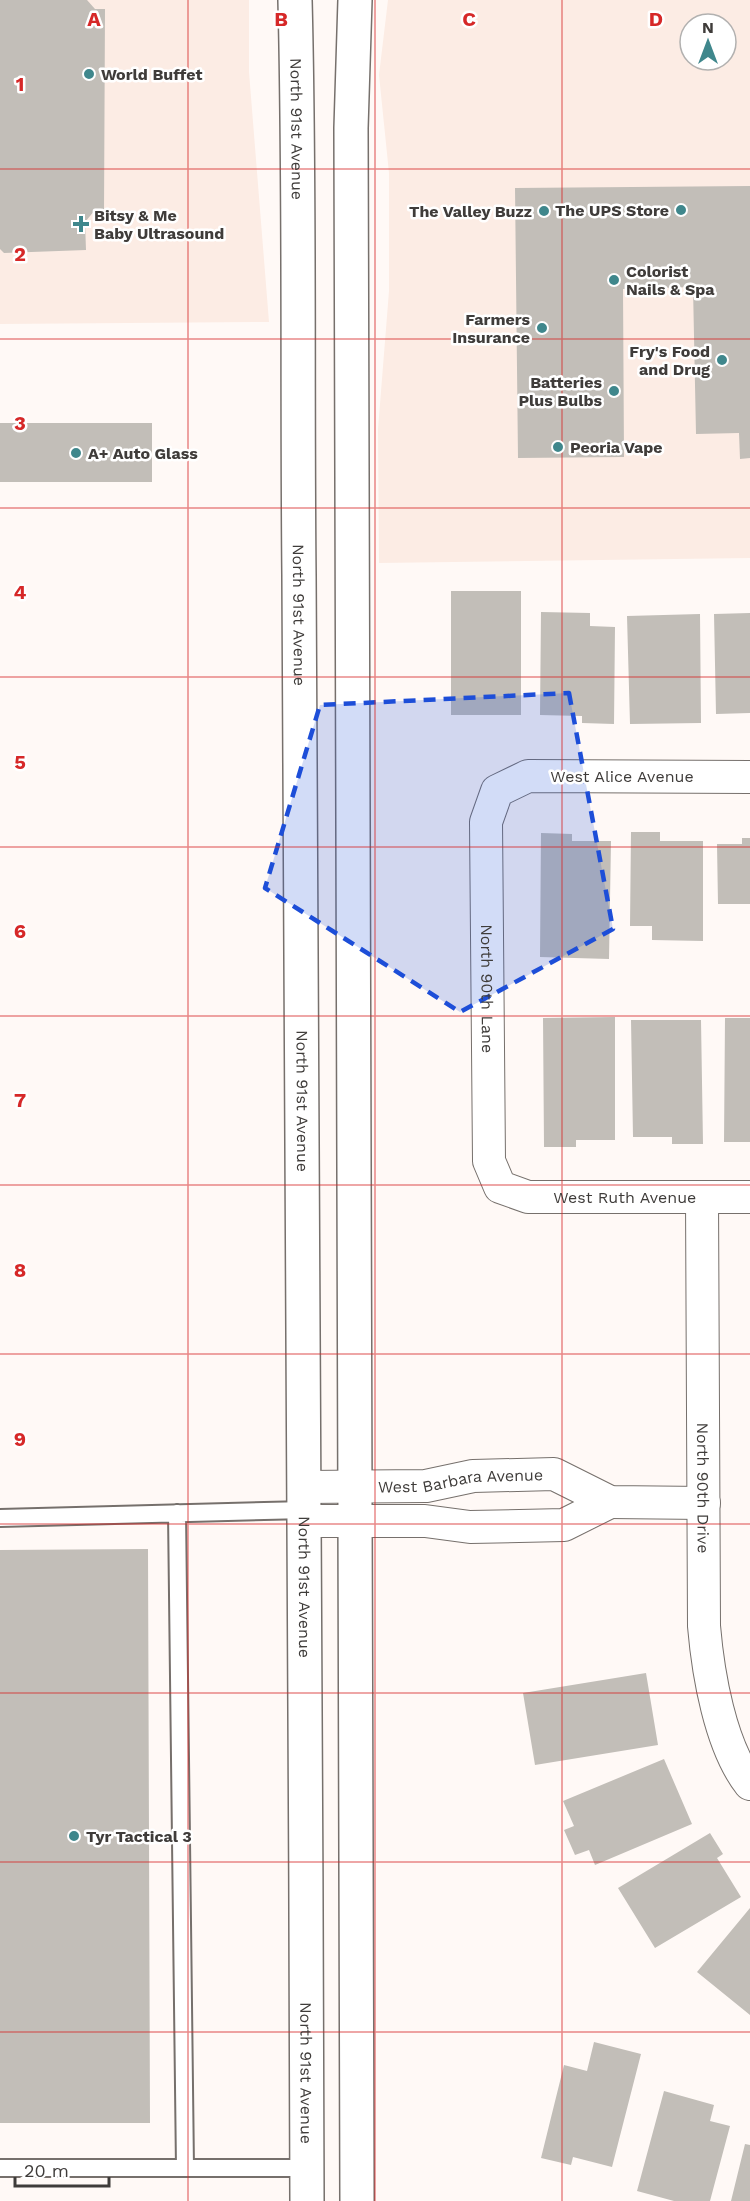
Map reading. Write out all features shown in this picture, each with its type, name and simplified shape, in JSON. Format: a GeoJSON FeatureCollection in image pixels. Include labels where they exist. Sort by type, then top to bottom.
{"type":"FeatureCollection","features":[{"type":"Feature","properties":{"kind":"main road","name":"North 91st Avenue"},"geometry":{"type":"LineString","coordinates":[[296,0],[299,129],[298,515],[306,1506],[307,2201]]}},
{"type":"Feature","properties":{"kind":"main road"},"geometry":{"type":"LineString","coordinates":[[355,0],[351,151],[357,1520],[357,2201]]}},
{"type":"Feature","properties":{"kind":"street","name":"West Alice Avenue"},"geometry":{"type":"LineString","coordinates":[[496,791],[528,776],[750,777]]}},
{"type":"Feature","properties":{"kind":"street","name":"North 90th Lane"},"geometry":{"type":"LineString","coordinates":[[496,791],[486,822],[489,1161],[500,1187]]}},
{"type":"Feature","properties":{"kind":"street","name":"West Ruth Avenue"},"geometry":{"type":"LineString","coordinates":[[500,1187],[528,1197],[750,1197]]}},
{"type":"Feature","properties":{"kind":"street","name":"North 90th Drive"},"geometry":{"type":"LineString","coordinates":[[702,1197],[704,1626],[708,1674],[720,1717],[746,1779]]}},
{"type":"Feature","properties":{"kind":"street","name":"West Barbara Avenue"},"geometry":{"type":"LineString","coordinates":[[306,1506],[356,1486],[426,1486],[473,1476],[554,1474],[610,1502],[704,1503]]}},
{"type":"Feature","properties":{"kind":"street","name":"West Barbara Avenue"},"geometry":{"type":"LineString","coordinates":[[306,1506],[357,1520],[425,1521],[470,1527],[564,1525],[610,1502]]}},
{"type":"Feature","properties":{"kind":"lane"},"geometry":{"type":"LineString","coordinates":[[0,1518],[177,1513],[306,1506]]}},
{"type":"Feature","properties":{"kind":"lane"},"geometry":{"type":"LineString","coordinates":[[177,1513],[184,2168]]}},
{"type":"Feature","properties":{"kind":"lane"},"geometry":{"type":"LineString","coordinates":[[0,2168],[307,2168]]}},
{"type":"Feature","properties":{"kind":"highlighted area"},"geometry":{"type":"Polygon","coordinates":[[[569,693],[613,929],[460,1012],[265,888],[320,705],[569,693]]]}},
{"type":"Feature","properties":{"kind":"shaded area"},"geometry":{"type":"Polygon","coordinates":[[[0,0],[249,0],[249,72],[269,322],[0,324],[0,0]]]}},
{"type":"Feature","properties":{"kind":"shaded area"},"geometry":{"type":"Polygon","coordinates":[[[388,0],[750,0],[750,558],[379,563],[378,429],[389,291],[389,173],[379,75],[388,0]]]}},
{"type":"Feature","properties":{"kind":"building"},"geometry":{"type":"Polygon","coordinates":[[[0,0],[87,0],[95,9],[105,9],[104,213],[95,210],[85,222],[86,250],[4,253],[0,249],[0,0]]]}},
{"type":"Feature","properties":{"kind":"building"},"geometry":{"type":"Polygon","coordinates":[[[750,186],[750,458],[740,459],[739,433],[696,434],[693,287],[623,289],[624,457],[518,458],[515,188],[750,186]]]}},
{"type":"Feature","properties":{"kind":"building","name":"A+ Auto Glass"},"geometry":{"type":"Polygon","coordinates":[[[0,423],[152,423],[152,482],[0,482],[0,423]]]}},
{"type":"Feature","properties":{"kind":"building"},"geometry":{"type":"Polygon","coordinates":[[[451,591],[521,591],[521,715],[451,715],[451,591]]]}},
{"type":"Feature","properties":{"kind":"building"},"geometry":{"type":"Polygon","coordinates":[[[541,612],[590,613],[590,626],[615,627],[614,724],[582,723],[582,716],[540,715],[541,612]]]}},
{"type":"Feature","properties":{"kind":"building"},"geometry":{"type":"Polygon","coordinates":[[[750,613],[750,713],[716,714],[714,614],[750,613]]]}},
{"type":"Feature","properties":{"kind":"building"},"geometry":{"type":"Polygon","coordinates":[[[700,614],[701,723],[630,724],[627,616],[700,614]]]}},
{"type":"Feature","properties":{"kind":"building"},"geometry":{"type":"Polygon","coordinates":[[[631,832],[660,832],[660,841],[703,841],[703,941],[652,940],[652,926],[630,926],[631,832]]]}},
{"type":"Feature","properties":{"kind":"building"},"geometry":{"type":"Polygon","coordinates":[[[541,833],[572,834],[572,841],[611,841],[609,959],[540,957],[541,833]]]}},
{"type":"Feature","properties":{"kind":"building"},"geometry":{"type":"Polygon","coordinates":[[[742,838],[750,838],[750,904],[718,904],[717,844],[742,844],[742,838]]]}},
{"type":"Feature","properties":{"kind":"building"},"geometry":{"type":"Polygon","coordinates":[[[615,1017],[615,1140],[576,1140],[576,1147],[544,1147],[543,1018],[615,1017]]]}},
{"type":"Feature","properties":{"kind":"building"},"geometry":{"type":"Polygon","coordinates":[[[725,1018],[750,1018],[750,1142],[724,1142],[725,1018]]]}},
{"type":"Feature","properties":{"kind":"building"},"geometry":{"type":"Polygon","coordinates":[[[631,1020],[701,1020],[703,1144],[672,1144],[672,1137],[633,1137],[631,1020]]]}},
{"type":"Feature","properties":{"kind":"building","name":"Tyr Tactical 3"},"geometry":{"type":"Polygon","coordinates":[[[148,1549],[150,2123],[0,2123],[0,1550],[148,1549]]]}},
{"type":"Feature","properties":{"kind":"building"},"geometry":{"type":"Polygon","coordinates":[[[646,1673],[658,1745],[535,1765],[523,1693],[646,1673]]]}},
{"type":"Feature","properties":{"kind":"building"},"geometry":{"type":"Polygon","coordinates":[[[664,1759],[692,1824],[595,1865],[589,1850],[575,1855],[564,1830],[574,1826],[563,1801],[664,1759]]]}},
{"type":"Feature","properties":{"kind":"building"},"geometry":{"type":"Polygon","coordinates":[[[710,1833],[723,1854],[717,1858],[741,1897],[655,1948],[618,1888],[710,1833]]]}},
{"type":"Feature","properties":{"kind":"building"},"geometry":{"type":"Polygon","coordinates":[[[750,1908],[750,2015],[697,1972],[750,1908]]]}},
{"type":"Feature","properties":{"kind":"building"},"geometry":{"type":"Polygon","coordinates":[[[594,2042],[641,2054],[612,2167],[573,2157],[571,2165],[541,2158],[564,2065],[587,2071],[594,2042]]]}},
{"type":"Feature","properties":{"kind":"building"},"geometry":{"type":"Polygon","coordinates":[[[664,2091],[714,2105],[710,2121],[730,2126],[710,2201],[674,2201],[637,2191],[664,2091]]]}},
{"type":"Feature","properties":{"kind":"building"},"geometry":{"type":"Polygon","coordinates":[[[745,2144],[750,2145],[750,2201],[731,2201],[745,2144]]]}},
{"type":"Feature","properties":{"kind":"place","name":"World Buffet"},"geometry":{"type":"Point","coordinates":[89,74]}},
{"type":"Feature","properties":{"kind":"place","name":"The UPS Store"},"geometry":{"type":"Point","coordinates":[681,210]}},
{"type":"Feature","properties":{"kind":"place","name":"The Valley Buzz"},"geometry":{"type":"Point","coordinates":[544,211]}},
{"type":"Feature","properties":{"kind":"place","name":"Bitsy & Me Baby Ultrasound"},"geometry":{"type":"Point","coordinates":[81,224]}},
{"type":"Feature","properties":{"kind":"place","name":"Colorist Nails & Spa"},"geometry":{"type":"Point","coordinates":[614,280]}},
{"type":"Feature","properties":{"kind":"place","name":"Farmers Insurance"},"geometry":{"type":"Point","coordinates":[542,328]}},
{"type":"Feature","properties":{"kind":"place","name":"Fry's Food and Drug"},"geometry":{"type":"Point","coordinates":[722,360]}},
{"type":"Feature","properties":{"kind":"place","name":"Batteries Plus Bulbs"},"geometry":{"type":"Point","coordinates":[614,391]}},
{"type":"Feature","properties":{"kind":"place","name":"Peoria Vape"},"geometry":{"type":"Point","coordinates":[558,447]}},
{"type":"Feature","properties":{"kind":"place","name":"A+ Auto Glass"},"geometry":{"type":"Point","coordinates":[76,453]}},
{"type":"Feature","properties":{"kind":"place","name":"Tyr Tactical 3"},"geometry":{"type":"Point","coordinates":[74,1836]}}]}
